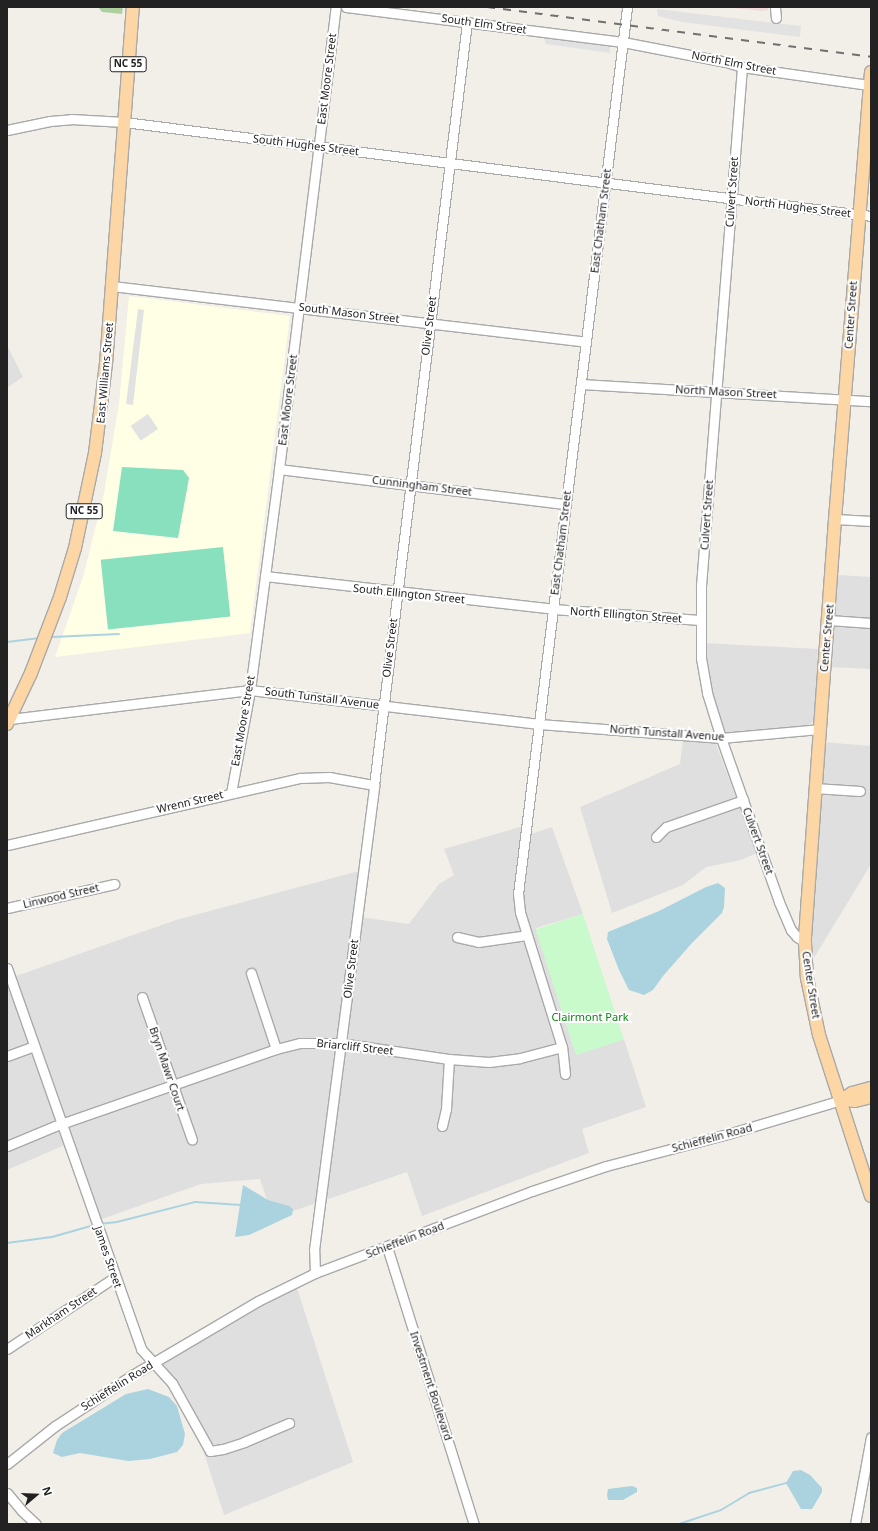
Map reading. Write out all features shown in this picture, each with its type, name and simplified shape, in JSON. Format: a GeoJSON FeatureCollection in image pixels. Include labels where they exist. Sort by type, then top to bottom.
{"type":"FeatureCollection","features":[{"type":"Feature","properties":{"kind":"main road","name":"East Williams Street"},"geometry":{"type":"LineString","coordinates":[[8,722],[31,673],[72,559],[84,509],[100,427],[112,286],[132,7]]}},
{"type":"Feature","properties":{"kind":"main road","name":"Center Street"},"geometry":{"type":"LineString","coordinates":[[871,72],[869,85],[865,215],[845,399],[835,519],[829,620],[814,788],[805,942],[806,969],[810,995],[823,1049],[841,1100],[871,1196]]}},
{"type":"Feature","properties":{"kind":"main road"},"geometry":{"type":"LineString","coordinates":[[841,1100],[852,1093],[871,1088]]}},
{"type":"Feature","properties":{"kind":"main road"},"geometry":{"type":"LineString","coordinates":[[841,1100],[855,1101],[871,1097]]}},
{"type":"Feature","properties":{"kind":"street","name":"East Moore Street"},"geometry":{"type":"LineString","coordinates":[[231,793],[250,690],[336,7]]}},
{"type":"Feature","properties":{"kind":"street","name":"South Elm Street"},"geometry":{"type":"LineString","coordinates":[[346,7],[623,42]]}},
{"type":"Feature","properties":{"kind":"street","name":"East Chatham Street"},"geometry":{"type":"LineString","coordinates":[[565,1074],[562,1047],[520,912],[518,894],[627,7]]}},
{"type":"Feature","properties":{"kind":"street"},"geometry":{"type":"LineString","coordinates":[[775,7],[776,18]]}},
{"type":"Feature","properties":{"kind":"street","name":"Olive Street"},"geometry":{"type":"LineString","coordinates":[[315,1273],[314,1250],[374,785],[467,22]]}},
{"type":"Feature","properties":{"kind":"street","name":"North Elm Street"},"geometry":{"type":"LineString","coordinates":[[623,42],[726,62],[742,67],[869,85]]}},
{"type":"Feature","properties":{"kind":"street","name":"Culvert Street"},"geometry":{"type":"LineString","coordinates":[[742,67],[716,392],[700,620],[704,681],[721,738],[785,917],[791,930],[797,937],[805,942]]}},
{"type":"Feature","properties":{"kind":"street","name":"South Hughes Street"},"geometry":{"type":"LineString","coordinates":[[7,130],[42,122],[71,119],[124,122],[606,182]]}},
{"type":"Feature","properties":{"kind":"street","name":"North Hughes Street"},"geometry":{"type":"LineString","coordinates":[[606,182],[865,215]]}},
{"type":"Feature","properties":{"kind":"street","name":"South Mason Street"},"geometry":{"type":"LineString","coordinates":[[112,286],[586,342]]}},
{"type":"Feature","properties":{"kind":"street","name":"North Mason Street"},"geometry":{"type":"LineString","coordinates":[[581,384],[871,401]]}},
{"type":"Feature","properties":{"kind":"street","name":"Cunningham Street"},"geometry":{"type":"LineString","coordinates":[[279,469],[566,504]]}},
{"type":"Feature","properties":{"kind":"street"},"geometry":{"type":"LineString","coordinates":[[835,519],[871,522]]}},
{"type":"Feature","properties":{"kind":"street","name":"South Ellington Street"},"geometry":{"type":"LineString","coordinates":[[265,576],[397,593],[553,609]]}},
{"type":"Feature","properties":{"kind":"street","name":"North Ellington Street"},"geometry":{"type":"LineString","coordinates":[[553,609],[700,620]]}},
{"type":"Feature","properties":{"kind":"street"},"geometry":{"type":"LineString","coordinates":[[829,620],[871,623]]}},
{"type":"Feature","properties":{"kind":"street","name":"South Tunstall Avenue"},"geometry":{"type":"LineString","coordinates":[[8,722],[250,690],[539,724]]}},
{"type":"Feature","properties":{"kind":"street","name":"North Tunstall Avenue"},"geometry":{"type":"LineString","coordinates":[[539,724],[721,738],[819,730]]}},
{"type":"Feature","properties":{"kind":"street","name":"Wrenn Street"},"geometry":{"type":"LineString","coordinates":[[7,845],[300,778],[315,776],[374,785]]}},
{"type":"Feature","properties":{"kind":"street"},"geometry":{"type":"LineString","coordinates":[[814,788],[860,791]]}},
{"type":"Feature","properties":{"kind":"street"},"geometry":{"type":"LineString","coordinates":[[656,837],[666,827],[743,800]]}},
{"type":"Feature","properties":{"kind":"street","name":"Linwood Street"},"geometry":{"type":"LineString","coordinates":[[7,908],[114,884]]}},
{"type":"Feature","properties":{"kind":"street"},"geometry":{"type":"LineString","coordinates":[[457,937],[478,942],[527,935]]}},
{"type":"Feature","properties":{"kind":"street","name":"James Street"},"geometry":{"type":"LineString","coordinates":[[7,968],[141,1349],[172,1383],[210,1451],[223,1450],[289,1423]]}},
{"type":"Feature","properties":{"kind":"street"},"geometry":{"type":"LineString","coordinates":[[251,973],[276,1049]]}},
{"type":"Feature","properties":{"kind":"street","name":"Bryn Mawr Court"},"geometry":{"type":"LineString","coordinates":[[142,997],[192,1140]]}},
{"type":"Feature","properties":{"kind":"street","name":"Briarcliff Street"},"geometry":{"type":"LineString","coordinates":[[7,1146],[62,1124],[276,1049],[300,1043],[340,1043],[449,1059],[498,1062],[562,1047]]}},
{"type":"Feature","properties":{"kind":"street"},"geometry":{"type":"LineString","coordinates":[[7,1056],[34,1046]]}},
{"type":"Feature","properties":{"kind":"street"},"geometry":{"type":"LineString","coordinates":[[442,1126],[446,1108],[449,1059]]}},
{"type":"Feature","properties":{"kind":"street","name":"Schieffelin Road"},"geometry":{"type":"LineString","coordinates":[[7,1464],[55,1426],[104,1393],[258,1302],[315,1273],[532,1191],[606,1166],[731,1133],[841,1100]]}},
{"type":"Feature","properties":{"kind":"street","name":"Investment Boulevard"},"geometry":{"type":"LineString","coordinates":[[387,1247],[474,1524]]}},
{"type":"Feature","properties":{"kind":"street","name":"Markham Street"},"geometry":{"type":"LineString","coordinates":[[7,1349],[115,1277]]}},
{"type":"Feature","properties":{"kind":"street"},"geometry":{"type":"LineString","coordinates":[[855,1524],[871,1437]]}},
{"type":"Feature","properties":{"kind":"street"},"geometry":{"type":"LineString","coordinates":[[7,1493],[22,1511],[36,1524]]}},
{"type":"Feature","properties":{"kind":"shaded area"},"geometry":{"type":"Polygon","coordinates":[[[724,7],[768,7],[768,10],[763,11],[724,7]]]}},
{"type":"Feature","properties":{"kind":"shaded area"},"geometry":{"type":"Polygon","coordinates":[[[657,9],[801,26],[800,37],[682,22],[658,16],[657,9]]]}},
{"type":"Feature","properties":{"kind":"shaded area"},"geometry":{"type":"Polygon","coordinates":[[[543,36],[610,47],[610,53],[546,44],[543,36]]]}},
{"type":"Feature","properties":{"kind":"shaded area"},"geometry":{"type":"Polygon","coordinates":[[[129,296],[290,316],[250,633],[55,657],[84,574],[104,493],[119,404],[129,296]]]}},
{"type":"Feature","properties":{"kind":"shaded area"},"geometry":{"type":"Polygon","coordinates":[[[138,309],[144,310],[133,405],[126,404],[138,309]]]}},
{"type":"Feature","properties":{"kind":"shaded area"},"geometry":{"type":"Polygon","coordinates":[[[7,345],[23,377],[7,388],[7,345]]]}},
{"type":"Feature","properties":{"kind":"shaded area"},"geometry":{"type":"Polygon","coordinates":[[[148,414],[158,429],[141,441],[131,426],[148,414]]]}},
{"type":"Feature","properties":{"kind":"shaded area"},"geometry":{"type":"Polygon","coordinates":[[[838,575],[871,577],[871,669],[830,667],[838,575]]]}},
{"type":"Feature","properties":{"kind":"shaded area"},"geometry":{"type":"Polygon","coordinates":[[[704,643],[818,649],[815,719],[810,725],[723,733],[712,699],[707,674],[704,643]]]}},
{"type":"Feature","properties":{"kind":"shaded area"},"geometry":{"type":"Polygon","coordinates":[[[683,740],[716,744],[757,853],[741,860],[706,867],[683,885],[612,913],[580,807],[680,764],[683,740]]]}},
{"type":"Feature","properties":{"kind":"shaded area"},"geometry":{"type":"Polygon","coordinates":[[[823,742],[871,746],[871,864],[814,958],[811,929],[823,742]]]}},
{"type":"Feature","properties":{"kind":"shaded area"},"geometry":{"type":"Polygon","coordinates":[[[520,827],[528,835],[552,827],[583,914],[536,928],[576,1054],[624,1039],[646,1107],[582,1129],[589,1153],[422,1216],[407,1172],[273,1218],[260,1179],[201,1184],[99,1220],[16,976],[176,920],[359,871],[353,916],[409,924],[439,884],[454,875],[444,849],[520,827]]]}},
{"type":"Feature","properties":{"kind":"shaded area"},"geometry":{"type":"Polygon","coordinates":[[[7,979],[65,1145],[7,1170],[7,979]]]}},
{"type":"Feature","properties":{"kind":"shaded area"},"geometry":{"type":"Polygon","coordinates":[[[297,1288],[353,1462],[224,1515],[201,1444],[184,1408],[155,1368],[208,1333],[260,1304],[297,1288]]]}},
{"type":"Feature","properties":{"kind":"green space"},"geometry":{"type":"Polygon","coordinates":[[[98,7],[123,7],[122,14],[102,12],[98,7]]]}},
{"type":"Feature","properties":{"kind":"green space"},"geometry":{"type":"Polygon","coordinates":[[[122,467],[183,470],[189,478],[178,538],[113,531],[122,467]]]}},
{"type":"Feature","properties":{"kind":"green space"},"geometry":{"type":"Polygon","coordinates":[[[223,547],[230,617],[108,629],[101,560],[223,547]]]}},
{"type":"Feature","properties":{"kind":"green space","name":"Clairmont Park"},"geometry":{"type":"Polygon","coordinates":[[[583,914],[624,1040],[576,1055],[535,929],[583,914]]]}},
{"type":"Feature","properties":{"kind":"water"},"geometry":{"type":"Polygon","coordinates":[[[718,883],[725,888],[724,907],[722,913],[692,943],[663,976],[653,990],[644,995],[629,990],[619,970],[607,939],[608,932],[659,911],[706,887],[718,883]]]}},
{"type":"Feature","properties":{"kind":"water"},"geometry":{"type":"Polygon","coordinates":[[[243,1185],[268,1200],[289,1206],[293,1209],[292,1215],[249,1235],[235,1237],[243,1185]]]}},
{"type":"Feature","properties":{"kind":"water"},"geometry":{"type":"Polygon","coordinates":[[[148,1389],[169,1397],[177,1406],[185,1434],[183,1445],[177,1452],[150,1459],[128,1461],[80,1453],[62,1457],[53,1453],[57,1440],[62,1433],[126,1394],[148,1389]]]}},
{"type":"Feature","properties":{"kind":"water"},"geometry":{"type":"Polygon","coordinates":[[[801,1470],[810,1475],[822,1488],[822,1492],[812,1509],[801,1509],[786,1483],[793,1471],[801,1470]]]}},
{"type":"Feature","properties":{"kind":"water"},"geometry":{"type":"Polygon","coordinates":[[[632,1486],[637,1488],[637,1492],[623,1500],[608,1500],[608,1489],[632,1486]]]}},
{"type":"Feature","properties":{"kind":"waterway"},"geometry":{"type":"LineString","coordinates":[[52,637],[119,634]]}},
{"type":"Feature","properties":{"kind":"waterway"},"geometry":{"type":"LineString","coordinates":[[7,642],[38,638]]}},
{"type":"Feature","properties":{"kind":"waterway"},"geometry":{"type":"LineString","coordinates":[[100,1224],[117,1222],[195,1202],[241,1205]]}},
{"type":"Feature","properties":{"kind":"waterway"},"geometry":{"type":"LineString","coordinates":[[7,1243],[52,1237],[94,1225]]}},
{"type":"Feature","properties":{"kind":"waterway"},"geometry":{"type":"LineString","coordinates":[[679,1524],[721,1510],[749,1493],[787,1483]]}},
{"type":"Feature","properties":{"kind":"railway"},"geometry":{"type":"LineString","coordinates":[[487,7],[871,57]]}}]}
